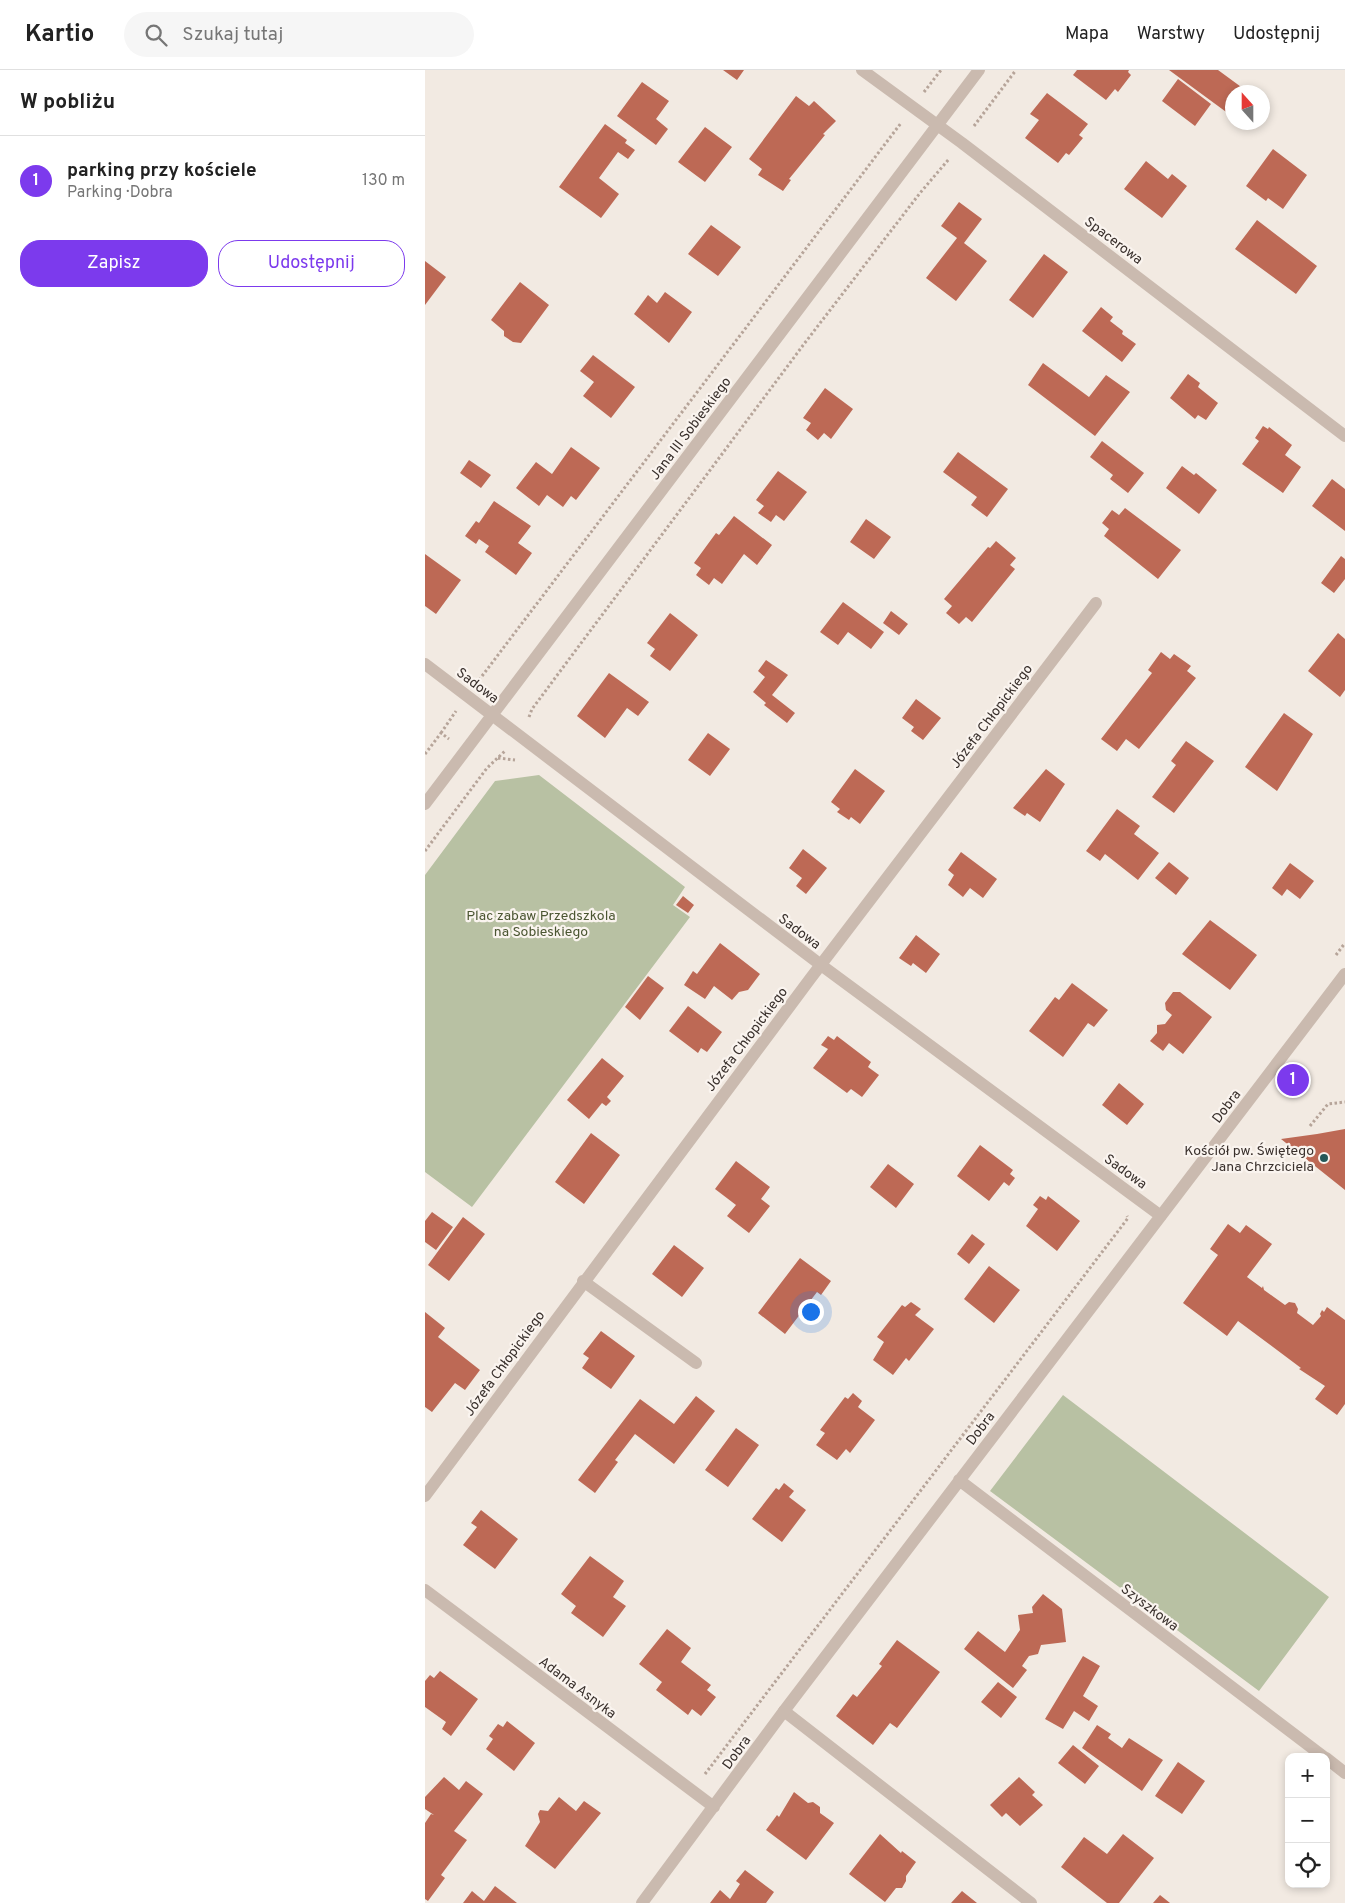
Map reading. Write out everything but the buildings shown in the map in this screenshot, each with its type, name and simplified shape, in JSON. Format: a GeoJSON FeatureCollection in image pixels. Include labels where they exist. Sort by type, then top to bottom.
{"type":"FeatureCollection","features":[{"type":"Feature","properties":{"kind":"street","name":"Spacerowa"},"geometry":{"type":"LineString","coordinates":[[862,70],[962,143],[1345,436]]}},
{"type":"Feature","properties":{"kind":"street","name":"Jana III Sobieskiego"},"geometry":{"type":"LineString","coordinates":[[425,804],[979,70]]}},
{"type":"Feature","properties":{"kind":"street","name":"Józefa Chłopickiego"},"geometry":{"type":"LineString","coordinates":[[425,1496],[583,1281],[1096,603]]}},
{"type":"Feature","properties":{"kind":"street","name":"Sadowa"},"geometry":{"type":"LineString","coordinates":[[425,664],[821,965],[1161,1216]]}},
{"type":"Feature","properties":{"kind":"street","name":"Dobra"},"geometry":{"type":"LineString","coordinates":[[642,1903],[784,1711],[1345,974]]}},
{"type":"Feature","properties":{"kind":"street"},"geometry":{"type":"LineString","coordinates":[[583,1281],[695,1363]]}},
{"type":"Feature","properties":{"kind":"street","name":"Szyszkowa"},"geometry":{"type":"LineString","coordinates":[[959,1480],[1318,1753]]}},
{"type":"Feature","properties":{"kind":"street","name":"Adama Asnyka"},"geometry":{"type":"LineString","coordinates":[[425,1590],[714,1807]]}},
{"type":"Feature","properties":{"kind":"street"},"geometry":{"type":"LineString","coordinates":[[784,1711],[1031,1903]]}},
{"type":"Feature","properties":{"kind":"street","name":"Szyszkowa"},"geometry":{"type":"LineString","coordinates":[[1330,1762],[1345,1772]]}},
{"type":"Feature","properties":{"kind":"path"},"geometry":{"type":"LineString","coordinates":[[441,733],[467,696],[941,70]]}},
{"type":"Feature","properties":{"kind":"path"},"geometry":{"type":"LineString","coordinates":[[425,851],[487,768],[521,736],[532,709],[804,344],[920,193],[962,143],[1016,70]]}},
{"type":"Feature","properties":{"kind":"path"},"geometry":{"type":"LineString","coordinates":[[498,758],[516,760]]}},
{"type":"Feature","properties":{"kind":"path"},"geometry":{"type":"LineString","coordinates":[[1310,1126],[1327,1104],[1345,1102]]}},
{"type":"Feature","properties":{"kind":"green space","name":"Plac zabaw Przedszkola na Sobieskiego"},"geometry":{"type":"Polygon","coordinates":[[[539,775],[685,887],[673,905],[690,917],[472,1207],[425,1172],[425,875],[495,781],[539,775]]]}},
{"type":"Feature","properties":{"kind":"green space"},"geometry":{"type":"Polygon","coordinates":[[[1063,1395],[1329,1597],[1259,1691],[990,1491],[1063,1395]]]}},
{"type":"Feature","properties":{"kind":"place","name":"parking przy kościele"},"geometry":{"type":"Point","coordinates":[1293,1080]}},
{"type":"Feature","properties":{"kind":"place","name":"Kościół pw. Świętego Jana Chrzciciela"},"geometry":{"type":"Point","coordinates":[1324,1158]}}]}
